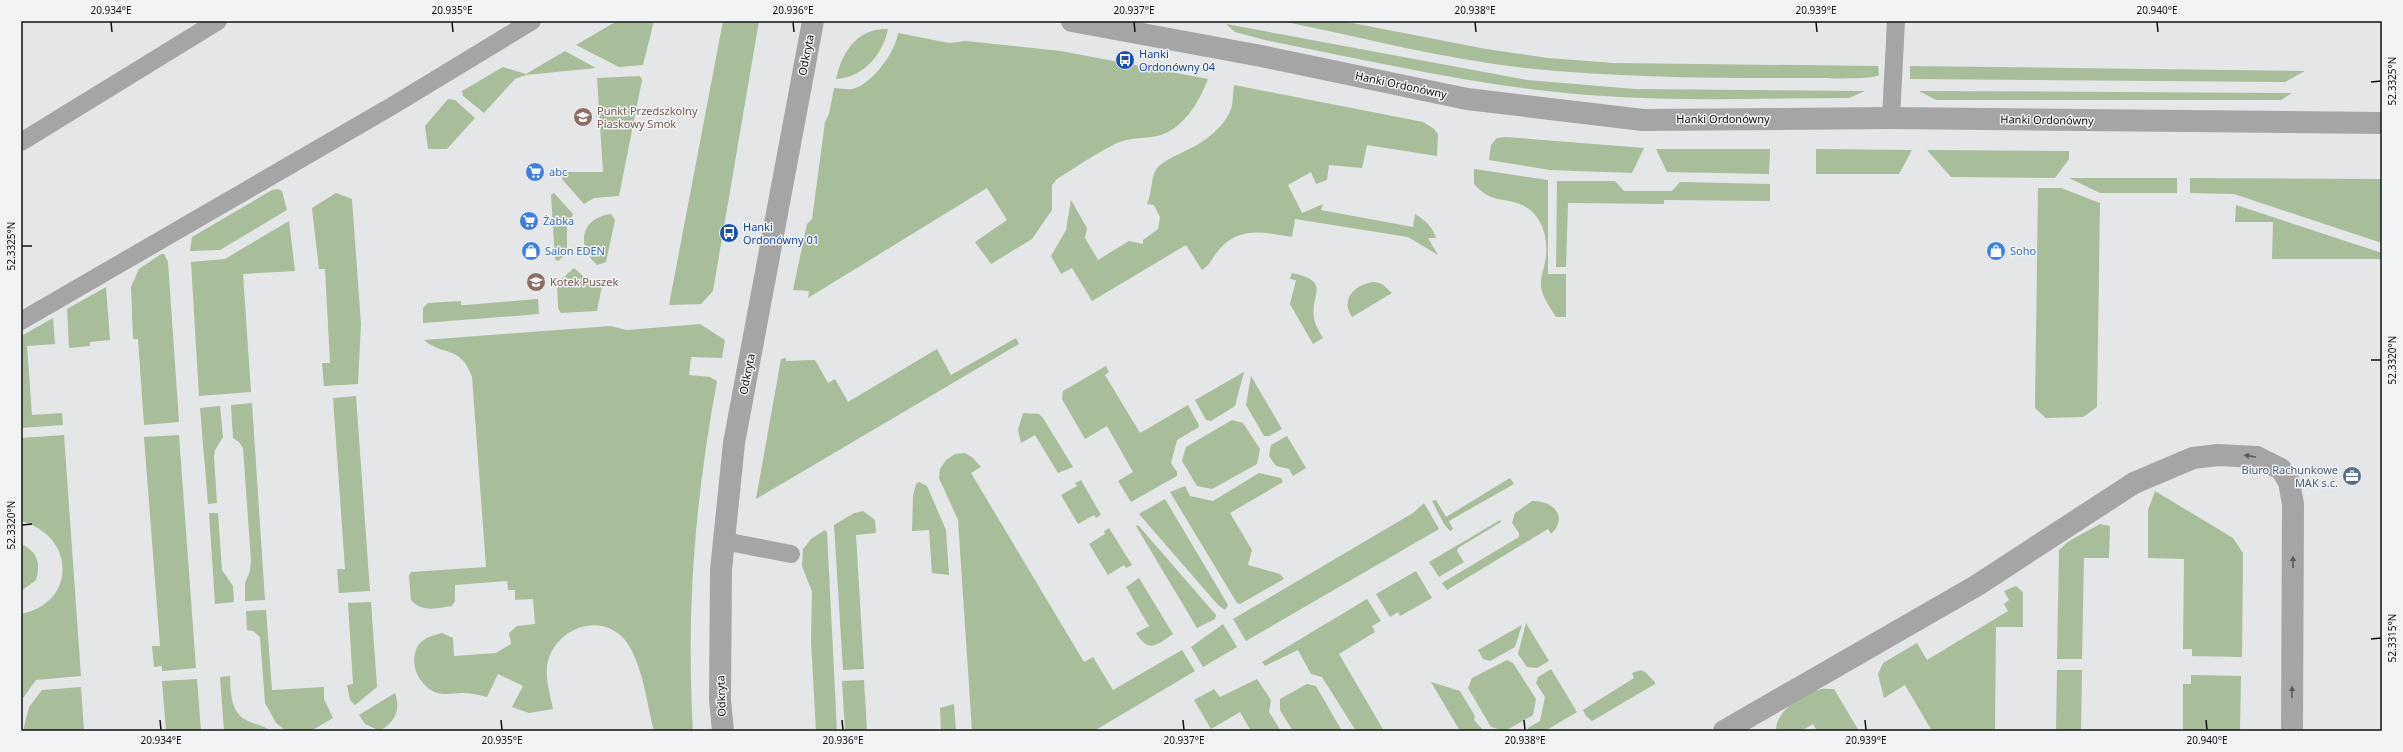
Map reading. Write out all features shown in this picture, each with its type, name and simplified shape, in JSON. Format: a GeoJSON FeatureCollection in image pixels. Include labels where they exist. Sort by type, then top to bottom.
{"type":"FeatureCollection","features":[{"type":"Feature","properties":{"kind":"street","name":"Odkryta"},"geometry":{"type":"LineString","coordinates":[[723,731],[720,700],[721,570],[734,443],[813,21]]}},
{"type":"Feature","properties":{"kind":"street","name":"Hanki Ordonówny"},"geometry":{"type":"LineString","coordinates":[[1072,21],[1261,56],[1467,99],[1643,120],[1891,118],[2382,123]]}},
{"type":"Feature","properties":{"kind":"street"},"geometry":{"type":"LineString","coordinates":[[1724,731],[1976,586],[2134,483],[2193,458],[2242,454],[2257,457],[2281,469],[2289,482],[2293,504],[2292,731]]}},
{"type":"Feature","properties":{"kind":"lane"},"geometry":{"type":"LineString","coordinates":[[21,142],[218,21]]}},
{"type":"Feature","properties":{"kind":"lane"},"geometry":{"type":"LineString","coordinates":[[21,321],[392,106],[532,21]]}},
{"type":"Feature","properties":{"kind":"lane"},"geometry":{"type":"LineString","coordinates":[[1891,118],[1896,21]]}},
{"type":"Feature","properties":{"kind":"lane"},"geometry":{"type":"LineString","coordinates":[[724,541],[790,554]]}},
{"type":"Feature","properties":{"kind":"green space"},"geometry":{"type":"Polygon","coordinates":[[[617,21],[654,21],[643,65],[619,67],[576,45],[617,21]]]}},
{"type":"Feature","properties":{"kind":"green space"},"geometry":{"type":"Polygon","coordinates":[[[723,21],[759,21],[713,291],[701,304],[669,305],[723,21]]]}},
{"type":"Feature","properties":{"kind":"green space"},"geometry":{"type":"Polygon","coordinates":[[[1281,21],[1342,21],[1486,49],[1548,58],[1613,63],[1878,66],[1879,75],[1867,78],[1630,76],[1525,68],[1464,59],[1281,21]]]}},
{"type":"Feature","properties":{"kind":"green space"},"geometry":{"type":"Polygon","coordinates":[[[1226,24],[1527,80],[1635,89],[1865,91],[1849,98],[1719,99],[1621,97],[1548,91],[1467,80],[1265,40],[1235,32],[1226,24]]]}},
{"type":"Feature","properties":{"kind":"green space"},"geometry":{"type":"Polygon","coordinates":[[[888,29],[882,47],[870,63],[855,74],[846,78],[836,79],[842,60],[847,51],[860,37],[877,30],[888,29]]]}},
{"type":"Feature","properties":{"kind":"green space"},"geometry":{"type":"Polygon","coordinates":[[[898,33],[949,43],[966,41],[1061,51],[1208,79],[1205,88],[1189,114],[1174,128],[1157,136],[1130,139],[1115,144],[1057,179],[1052,185],[1052,210],[1032,239],[991,264],[975,242],[1007,220],[987,188],[808,298],[809,291],[793,290],[807,224],[812,219],[825,122],[829,114],[834,88],[852,89],[867,81],[888,58],[893,49],[898,33]]]}},
{"type":"Feature","properties":{"kind":"green space"},"geometry":{"type":"Polygon","coordinates":[[[565,51],[596,68],[526,75],[515,79],[484,113],[463,96],[462,91],[503,67],[526,74],[565,51]]]}},
{"type":"Feature","properties":{"kind":"green space"},"geometry":{"type":"Polygon","coordinates":[[[1910,66],[2305,71],[2285,82],[1910,79],[1910,66]]]}},
{"type":"Feature","properties":{"kind":"green space"},"geometry":{"type":"Polygon","coordinates":[[[640,76],[642,80],[619,196],[594,198],[584,204],[562,179],[564,172],[603,172],[597,78],[640,76]]]}},
{"type":"Feature","properties":{"kind":"green space"},"geometry":{"type":"Polygon","coordinates":[[[1234,85],[1423,122],[1433,128],[1438,134],[1437,156],[1367,145],[1362,168],[1329,165],[1327,180],[1316,184],[1311,172],[1288,185],[1302,213],[1323,204],[1321,210],[1413,227],[1415,214],[1433,230],[1436,238],[1428,238],[1438,255],[1408,237],[1295,219],[1292,237],[1262,233],[1243,234],[1226,243],[1202,270],[1186,245],[1092,301],[1072,268],[1061,274],[1051,256],[1066,230],[1071,200],[1087,228],[1085,238],[1098,260],[1129,241],[1143,244],[1143,240],[1158,229],[1160,217],[1154,205],[1147,204],[1155,171],[1172,157],[1200,143],[1220,126],[1225,120],[1232,106],[1234,85]]]}},
{"type":"Feature","properties":{"kind":"green space"},"geometry":{"type":"Polygon","coordinates":[[[1919,91],[2292,93],[2281,100],[1936,100],[1919,91]]]}},
{"type":"Feature","properties":{"kind":"green space"},"geometry":{"type":"Polygon","coordinates":[[[448,99],[455,100],[475,118],[447,149],[428,149],[425,126],[448,99]]]}},
{"type":"Feature","properties":{"kind":"green space"},"geometry":{"type":"Polygon","coordinates":[[[1506,137],[1644,148],[1632,173],[1550,170],[1489,160],[1491,145],[1497,138],[1506,137]]]}},
{"type":"Feature","properties":{"kind":"green space"},"geometry":{"type":"Polygon","coordinates":[[[1656,149],[1770,149],[1769,174],[1667,172],[1656,149]]]}},
{"type":"Feature","properties":{"kind":"green space"},"geometry":{"type":"Polygon","coordinates":[[[1816,149],[1912,150],[1899,174],[1816,174],[1816,149]]]}},
{"type":"Feature","properties":{"kind":"green space"},"geometry":{"type":"Polygon","coordinates":[[[1927,150],[2069,151],[2069,159],[2055,178],[1951,177],[1927,150]]]}},
{"type":"Feature","properties":{"kind":"green space"},"geometry":{"type":"Polygon","coordinates":[[[1474,169],[1548,180],[1548,274],[1566,274],[1566,317],[1556,317],[1543,295],[1541,279],[1545,260],[1546,243],[1544,230],[1538,219],[1534,213],[1525,206],[1491,197],[1483,192],[1474,184],[1474,169]]]}},
{"type":"Feature","properties":{"kind":"green space"},"geometry":{"type":"Polygon","coordinates":[[[2069,178],[2177,178],[2177,193],[2100,193],[2069,178]]]}},
{"type":"Feature","properties":{"kind":"green space"},"geometry":{"type":"Polygon","coordinates":[[[2190,178],[2382,179],[2382,243],[2234,194],[2190,193],[2190,178]]]}},
{"type":"Feature","properties":{"kind":"green space"},"geometry":{"type":"Polygon","coordinates":[[[1557,181],[1615,181],[1624,191],[1672,191],[1680,182],[1770,184],[1770,201],[1664,200],[1664,204],[1568,203],[1566,267],[1556,267],[1557,181]]]}},
{"type":"Feature","properties":{"kind":"green space"},"geometry":{"type":"Polygon","coordinates":[[[2038,188],[2061,188],[2100,203],[2097,407],[2083,417],[2046,418],[2035,408],[2038,188]]]}},
{"type":"Feature","properties":{"kind":"green space"},"geometry":{"type":"Polygon","coordinates":[[[278,189],[282,191],[287,210],[220,250],[190,251],[192,237],[272,190],[278,189]]]}},
{"type":"Feature","properties":{"kind":"green space"},"geometry":{"type":"Polygon","coordinates":[[[336,193],[352,199],[361,324],[358,384],[324,386],[322,363],[330,363],[325,269],[319,269],[312,208],[336,193]]]}},
{"type":"Feature","properties":{"kind":"green space"},"geometry":{"type":"Polygon","coordinates":[[[554,193],[573,214],[567,228],[567,253],[558,261],[555,259],[551,195],[554,193]]]}},
{"type":"Feature","properties":{"kind":"green space"},"geometry":{"type":"Polygon","coordinates":[[[2236,205],[2382,253],[2382,259],[2272,259],[2273,222],[2235,222],[2236,205]]]}},
{"type":"Feature","properties":{"kind":"green space"},"geometry":{"type":"Polygon","coordinates":[[[611,214],[615,220],[606,262],[597,265],[590,258],[586,250],[584,234],[587,227],[593,221],[611,214]]]}},
{"type":"Feature","properties":{"kind":"green space"},"geometry":{"type":"Polygon","coordinates":[[[289,221],[295,271],[243,274],[251,392],[199,396],[191,262],[225,259],[289,221]]]}},
{"type":"Feature","properties":{"kind":"green space"},"geometry":{"type":"Polygon","coordinates":[[[161,254],[164,254],[168,262],[179,422],[144,425],[138,339],[133,339],[131,287],[139,269],[161,254]]]}},
{"type":"Feature","properties":{"kind":"green space"},"geometry":{"type":"Polygon","coordinates":[[[574,268],[585,278],[602,286],[597,311],[561,313],[558,308],[557,283],[574,268]]]}},
{"type":"Feature","properties":{"kind":"green space"},"geometry":{"type":"Polygon","coordinates":[[[1292,273],[1305,277],[1316,285],[1317,291],[1314,304],[1315,322],[1323,338],[1313,344],[1290,304],[1296,280],[1290,279],[1292,273]]]}},
{"type":"Feature","properties":{"kind":"green space"},"geometry":{"type":"Polygon","coordinates":[[[1375,282],[1382,284],[1392,293],[1352,317],[1348,304],[1352,293],[1362,285],[1375,282]]]}},
{"type":"Feature","properties":{"kind":"green space"},"geometry":{"type":"Polygon","coordinates":[[[106,287],[110,340],[90,342],[90,346],[69,348],[67,309],[106,287]]]}},
{"type":"Feature","properties":{"kind":"green space"},"geometry":{"type":"Polygon","coordinates":[[[538,299],[539,314],[423,323],[423,308],[428,303],[461,301],[461,305],[466,305],[538,299]]]}},
{"type":"Feature","properties":{"kind":"green space"},"geometry":{"type":"Polygon","coordinates":[[[53,318],[55,344],[27,346],[32,415],[62,413],[63,425],[21,428],[21,336],[53,318]]]}},
{"type":"Feature","properties":{"kind":"green space"},"geometry":{"type":"Polygon","coordinates":[[[700,324],[725,340],[722,358],[691,357],[689,375],[710,377],[717,381],[703,469],[694,555],[691,642],[693,731],[654,731],[640,670],[635,658],[624,639],[614,631],[603,626],[592,625],[570,632],[560,640],[553,649],[548,661],[547,673],[553,709],[529,713],[512,707],[523,686],[498,674],[487,697],[466,693],[441,694],[433,691],[419,678],[414,660],[418,645],[425,639],[442,633],[453,638],[454,656],[496,653],[511,644],[509,633],[517,626],[535,624],[533,599],[515,600],[515,590],[508,590],[507,581],[455,585],[455,601],[452,606],[430,609],[420,607],[411,600],[409,576],[411,572],[486,567],[472,377],[468,367],[457,355],[431,345],[424,340],[610,326],[627,330],[700,324]]]}},
{"type":"Feature","properties":{"kind":"green space"},"geometry":{"type":"Polygon","coordinates":[[[1016,338],[1019,344],[756,499],[781,359],[786,358],[786,361],[815,360],[828,383],[835,379],[848,402],[937,349],[951,375],[1016,338]]]}},
{"type":"Feature","properties":{"kind":"green space"},"geometry":{"type":"Polygon","coordinates":[[[1106,366],[1109,372],[1105,375],[1140,433],[1188,405],[1199,425],[1199,427],[1177,440],[1171,463],[1177,472],[1177,476],[1131,502],[1118,481],[1133,472],[1107,426],[1085,439],[1062,399],[1063,391],[1106,366]]]}},
{"type":"Feature","properties":{"kind":"green space"},"geometry":{"type":"Polygon","coordinates":[[[1244,372],[1235,406],[1211,421],[1206,420],[1195,400],[1244,372]]]}},
{"type":"Feature","properties":{"kind":"green space"},"geometry":{"type":"Polygon","coordinates":[[[1251,376],[1282,429],[1269,436],[1264,436],[1246,405],[1251,376]]]}},
{"type":"Feature","properties":{"kind":"green space"},"geometry":{"type":"Polygon","coordinates":[[[356,396],[370,591],[339,593],[337,569],[345,569],[333,398],[356,396]]]}},
{"type":"Feature","properties":{"kind":"green space"},"geometry":{"type":"Polygon","coordinates":[[[252,403],[265,600],[245,601],[245,583],[250,571],[251,561],[243,448],[239,442],[233,438],[231,405],[252,403]]]}},
{"type":"Feature","properties":{"kind":"green space"},"geometry":{"type":"Polygon","coordinates":[[[220,406],[223,437],[215,450],[214,457],[217,503],[208,504],[200,408],[220,406]]]}},
{"type":"Feature","properties":{"kind":"green space"},"geometry":{"type":"Polygon","coordinates":[[[1023,413],[1039,414],[1043,418],[1073,467],[1058,473],[1035,435],[1021,443],[1018,430],[1023,413]]]}},
{"type":"Feature","properties":{"kind":"green space"},"geometry":{"type":"Polygon","coordinates":[[[1232,420],[1243,423],[1260,449],[1257,464],[1212,489],[1197,486],[1182,461],[1186,447],[1232,420]]]}},
{"type":"Feature","properties":{"kind":"green space"},"geometry":{"type":"Polygon","coordinates":[[[64,435],[81,676],[36,680],[23,698],[21,696],[21,614],[39,608],[52,597],[60,584],[63,569],[60,554],[52,540],[39,529],[21,521],[21,438],[64,435]]]}},
{"type":"Feature","properties":{"kind":"green space"},"geometry":{"type":"Polygon","coordinates":[[[179,435],[196,668],[162,671],[162,666],[154,667],[152,646],[160,646],[144,437],[179,435]]]}},
{"type":"Feature","properties":{"kind":"green space"},"geometry":{"type":"Polygon","coordinates":[[[1287,436],[1306,468],[1293,476],[1289,469],[1276,466],[1269,456],[1271,445],[1287,436]]]}},
{"type":"Feature","properties":{"kind":"green space"},"geometry":{"type":"Polygon","coordinates":[[[965,453],[973,458],[981,467],[971,473],[1084,662],[1093,657],[1113,690],[1182,650],[1195,671],[1094,731],[972,731],[958,520],[939,478],[940,469],[946,460],[955,454],[965,453]]]}},
{"type":"Feature","properties":{"kind":"green space"},"geometry":{"type":"Polygon","coordinates":[[[1259,473],[1281,478],[1283,482],[1230,513],[1252,550],[1248,565],[1280,574],[1284,579],[1240,604],[1237,603],[1170,492],[1185,486],[1190,496],[1213,501],[1259,473]]]}},
{"type":"Feature","properties":{"kind":"green space"},"geometry":{"type":"Polygon","coordinates":[[[1510,478],[1514,484],[1449,521],[1453,529],[1450,531],[1444,524],[1432,501],[1436,500],[1446,517],[1510,478]]]}},
{"type":"Feature","properties":{"kind":"green space"},"geometry":{"type":"Polygon","coordinates":[[[1081,480],[1101,515],[1096,518],[1094,515],[1078,524],[1061,495],[1077,486],[1075,483],[1081,480]]]}},
{"type":"Feature","properties":{"kind":"green space"},"geometry":{"type":"Polygon","coordinates":[[[919,482],[927,486],[946,530],[949,575],[932,573],[929,530],[912,531],[913,496],[916,484],[919,482]]]}},
{"type":"Feature","properties":{"kind":"green space"},"geometry":{"type":"Polygon","coordinates":[[[2155,491],[2233,538],[2243,553],[2242,657],[2192,656],[2192,649],[2183,649],[2184,559],[2148,558],[2148,510],[2155,491]]]}},
{"type":"Feature","properties":{"kind":"green space"},"geometry":{"type":"Polygon","coordinates":[[[1165,499],[1228,605],[1225,610],[1218,605],[1139,514],[1165,499]]]}},
{"type":"Feature","properties":{"kind":"green space"},"geometry":{"type":"Polygon","coordinates":[[[1532,501],[1546,503],[1556,511],[1559,522],[1551,534],[1548,529],[1447,590],[1442,583],[1519,537],[1519,533],[1512,523],[1515,513],[1532,501]]]}},
{"type":"Feature","properties":{"kind":"green space"},"geometry":{"type":"Polygon","coordinates":[[[1424,503],[1439,529],[1246,641],[1233,619],[1413,513],[1424,503]]]}},
{"type":"Feature","properties":{"kind":"green space"},"geometry":{"type":"Polygon","coordinates":[[[863,511],[875,520],[876,533],[856,535],[864,669],[843,670],[834,525],[854,513],[863,511]]]}},
{"type":"Feature","properties":{"kind":"green space"},"geometry":{"type":"Polygon","coordinates":[[[209,513],[218,513],[222,570],[233,586],[234,602],[215,604],[209,513]]]}},
{"type":"Feature","properties":{"kind":"green space"},"geometry":{"type":"Polygon","coordinates":[[[1500,520],[1501,522],[1458,548],[1457,551],[1464,562],[1439,577],[1429,562],[1500,520]]]}},
{"type":"Feature","properties":{"kind":"green space"},"geometry":{"type":"Polygon","coordinates":[[[2100,524],[2110,526],[2109,558],[2084,558],[2082,659],[2057,659],[2059,550],[2069,541],[2100,524]]]}},
{"type":"Feature","properties":{"kind":"green space"},"geometry":{"type":"Polygon","coordinates":[[[1138,525],[1216,615],[1215,619],[1197,628],[1136,526],[1138,525]]]}},
{"type":"Feature","properties":{"kind":"green space"},"geometry":{"type":"Polygon","coordinates":[[[1109,528],[1132,565],[1126,568],[1124,565],[1108,575],[1089,544],[1105,534],[1104,531],[1109,528]]]}},
{"type":"Feature","properties":{"kind":"green space"},"geometry":{"type":"Polygon","coordinates":[[[825,530],[827,532],[837,731],[816,731],[811,641],[812,592],[802,566],[803,549],[811,539],[825,530]]]}},
{"type":"Feature","properties":{"kind":"green space"},"geometry":{"type":"Polygon","coordinates":[[[21,544],[31,550],[34,554],[38,563],[38,568],[36,580],[21,591],[21,544]]]}},
{"type":"Feature","properties":{"kind":"green space"},"geometry":{"type":"Polygon","coordinates":[[[1416,571],[1432,598],[1400,616],[1398,612],[1390,617],[1376,594],[1416,571]]]}},
{"type":"Feature","properties":{"kind":"green space"},"geometry":{"type":"Polygon","coordinates":[[[1139,578],[1173,634],[1153,646],[1145,644],[1136,633],[1149,626],[1126,587],[1139,578]]]}},
{"type":"Feature","properties":{"kind":"green space"},"geometry":{"type":"Polygon","coordinates":[[[2016,586],[2023,592],[2023,627],[1996,627],[1995,731],[1932,731],[1905,685],[1884,698],[1878,674],[1883,663],[1917,643],[1927,660],[2008,611],[2004,604],[2009,600],[2004,591],[2016,586]]]}},
{"type":"Feature","properties":{"kind":"green space"},"geometry":{"type":"Polygon","coordinates":[[[1367,599],[1381,621],[1372,626],[1375,632],[1339,654],[1384,731],[1356,731],[1322,677],[1311,674],[1298,650],[1265,666],[1262,662],[1367,599]]]}},
{"type":"Feature","properties":{"kind":"green space"},"geometry":{"type":"Polygon","coordinates":[[[371,602],[377,687],[355,705],[350,700],[347,685],[353,684],[348,603],[371,602]]]}},
{"type":"Feature","properties":{"kind":"green space"},"geometry":{"type":"Polygon","coordinates":[[[266,610],[272,690],[324,687],[324,699],[333,718],[311,731],[286,731],[276,723],[265,703],[260,637],[253,631],[247,630],[246,611],[266,610]]]}},
{"type":"Feature","properties":{"kind":"green space"},"geometry":{"type":"Polygon","coordinates":[[[1526,623],[1549,661],[1537,668],[1527,667],[1518,654],[1526,623]]]}},
{"type":"Feature","properties":{"kind":"green space"},"geometry":{"type":"Polygon","coordinates":[[[1223,624],[1237,647],[1203,667],[1191,647],[1223,624]]]}},
{"type":"Feature","properties":{"kind":"green space"},"geometry":{"type":"Polygon","coordinates":[[[1522,625],[1515,647],[1490,661],[1483,659],[1478,650],[1522,625]]]}},
{"type":"Feature","properties":{"kind":"green space"},"geometry":{"type":"Polygon","coordinates":[[[1507,660],[1513,663],[1536,699],[1533,715],[1505,731],[1491,727],[1468,688],[1472,678],[1507,660]]]}},
{"type":"Feature","properties":{"kind":"green space"},"geometry":{"type":"Polygon","coordinates":[[[1551,669],[1577,712],[1545,731],[1529,731],[1528,728],[1540,721],[1545,697],[1536,683],[1538,677],[1551,669]]]}},
{"type":"Feature","properties":{"kind":"green space"},"geometry":{"type":"Polygon","coordinates":[[[1641,670],[1655,682],[1655,684],[1592,721],[1586,716],[1583,710],[1634,678],[1632,673],[1641,670]]]}},
{"type":"Feature","properties":{"kind":"green space"},"geometry":{"type":"Polygon","coordinates":[[[2057,670],[2082,670],[2081,731],[2056,731],[2057,670]]]}},
{"type":"Feature","properties":{"kind":"green space"},"geometry":{"type":"Polygon","coordinates":[[[2191,675],[2241,676],[2240,731],[2183,731],[2183,684],[2191,684],[2191,675]]]}},
{"type":"Feature","properties":{"kind":"green space"},"geometry":{"type":"Polygon","coordinates":[[[230,676],[233,702],[238,713],[248,721],[265,727],[271,731],[224,731],[220,677],[230,676]]]}},
{"type":"Feature","properties":{"kind":"green space"},"geometry":{"type":"Polygon","coordinates":[[[197,679],[201,731],[166,731],[162,681],[197,679]]]}},
{"type":"Feature","properties":{"kind":"green space"},"geometry":{"type":"Polygon","coordinates":[[[1257,679],[1271,700],[1269,712],[1281,731],[1251,731],[1240,712],[1211,729],[1194,700],[1214,689],[1220,697],[1257,679]]]}},
{"type":"Feature","properties":{"kind":"green space"},"geometry":{"type":"Polygon","coordinates":[[[864,680],[867,731],[845,731],[842,681],[864,680]]]}},
{"type":"Feature","properties":{"kind":"green space"},"geometry":{"type":"Polygon","coordinates":[[[1431,682],[1460,691],[1475,716],[1474,720],[1484,731],[1460,731],[1431,682]]]}},
{"type":"Feature","properties":{"kind":"green space"},"geometry":{"type":"Polygon","coordinates":[[[1307,684],[1316,686],[1342,731],[1293,731],[1280,710],[1280,699],[1307,684]]]}},
{"type":"Feature","properties":{"kind":"green space"},"geometry":{"type":"Polygon","coordinates":[[[81,687],[84,731],[23,731],[29,707],[42,690],[81,687]]]}},
{"type":"Feature","properties":{"kind":"green space"},"geometry":{"type":"Polygon","coordinates":[[[1820,689],[1834,689],[1859,731],[1817,731],[1813,724],[1801,731],[1776,731],[1780,717],[1790,705],[1811,692],[1820,689]]]}},
{"type":"Feature","properties":{"kind":"green space"},"geometry":{"type":"Polygon","coordinates":[[[395,693],[397,699],[397,710],[390,723],[380,731],[365,724],[359,715],[395,693]]]}},
{"type":"Feature","properties":{"kind":"green space"},"geometry":{"type":"Polygon","coordinates":[[[954,704],[956,731],[941,731],[940,708],[954,704]]]}},
{"type":"Feature","properties":{"kind":"place","name":"Hanki Ordonówny 04"},"geometry":{"type":"Point","coordinates":[1125,60]}},
{"type":"Feature","properties":{"kind":"place","name":"Punkt Przedszkolny Piaskowy Smok"},"geometry":{"type":"Point","coordinates":[583,117]}},
{"type":"Feature","properties":{"kind":"place","name":"abc"},"geometry":{"type":"Point","coordinates":[535,172]}},
{"type":"Feature","properties":{"kind":"place","name":"Żabka"},"geometry":{"type":"Point","coordinates":[529,221]}},
{"type":"Feature","properties":{"kind":"place","name":"Hanki Ordonówny 01"},"geometry":{"type":"Point","coordinates":[729,233]}},
{"type":"Feature","properties":{"kind":"place","name":"Salon EDEN"},"geometry":{"type":"Point","coordinates":[531,251]}},
{"type":"Feature","properties":{"kind":"place","name":"Soho"},"geometry":{"type":"Point","coordinates":[1996,251]}},
{"type":"Feature","properties":{"kind":"place","name":"Kotek Puszek"},"geometry":{"type":"Point","coordinates":[536,282]}},
{"type":"Feature","properties":{"kind":"place","name":"Biuro Rachunkowe MAK s.c."},"geometry":{"type":"Point","coordinates":[2352,476]}}]}
